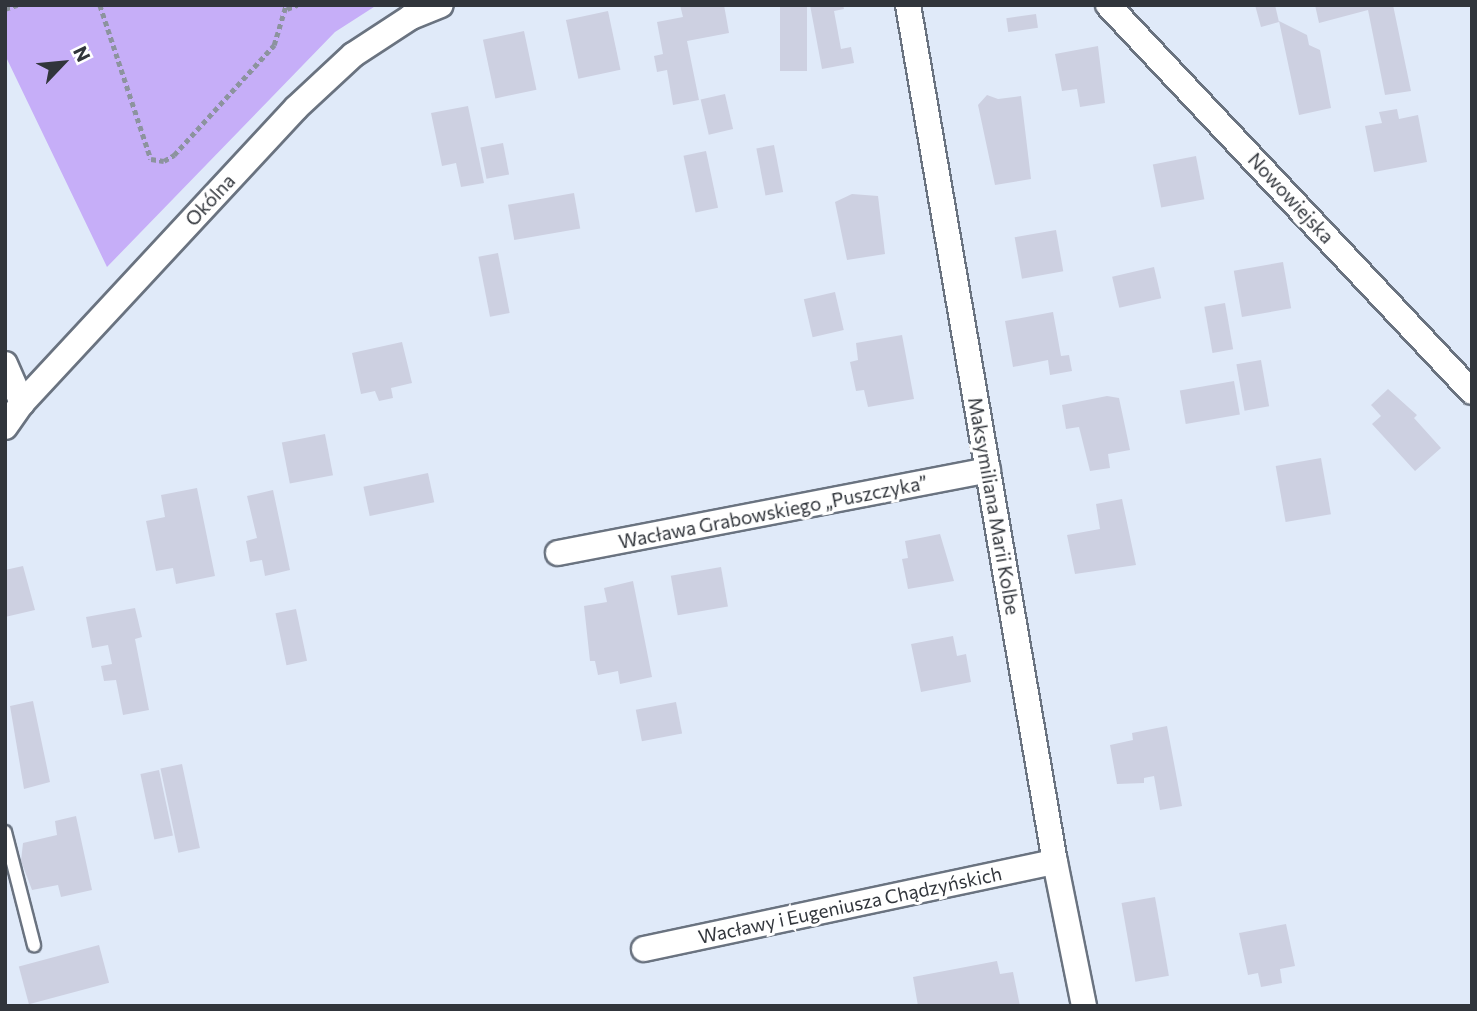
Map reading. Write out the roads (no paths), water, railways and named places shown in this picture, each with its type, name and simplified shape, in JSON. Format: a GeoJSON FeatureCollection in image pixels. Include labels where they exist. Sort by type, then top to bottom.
{"type":"FeatureCollection","features":[{"type":"Feature","properties":{"kind":"street","name":"Okólna"},"geometry":{"type":"LineString","coordinates":[[5,426],[22,403],[296,108],[353,55],[411,17],[441,5]]}},
{"type":"Feature","properties":{"kind":"street","name":"Maksymiliana Marii Kolbe"},"geometry":{"type":"LineString","coordinates":[[908,5],[1055,862],[1084,1006]]}},
{"type":"Feature","properties":{"kind":"street","name":"Nowowiejska"},"geometry":{"type":"LineString","coordinates":[[1108,5],[1472,392]]}},
{"type":"Feature","properties":{"kind":"street"},"geometry":{"type":"LineString","coordinates":[[5,364],[22,403]]}},
{"type":"Feature","properties":{"kind":"street","name":"Wacława Grabowskiego „Puszczyka”"},"geometry":{"type":"LineString","coordinates":[[558,553],[988,470]]}},
{"type":"Feature","properties":{"kind":"street","name":"Wacławy i Eugeniusza Chądzyńskich"},"geometry":{"type":"LineString","coordinates":[[644,949],[1055,862]]}},
{"type":"Feature","properties":{"kind":"lane"},"geometry":{"type":"LineString","coordinates":[[5,832],[34,944]]}}]}
